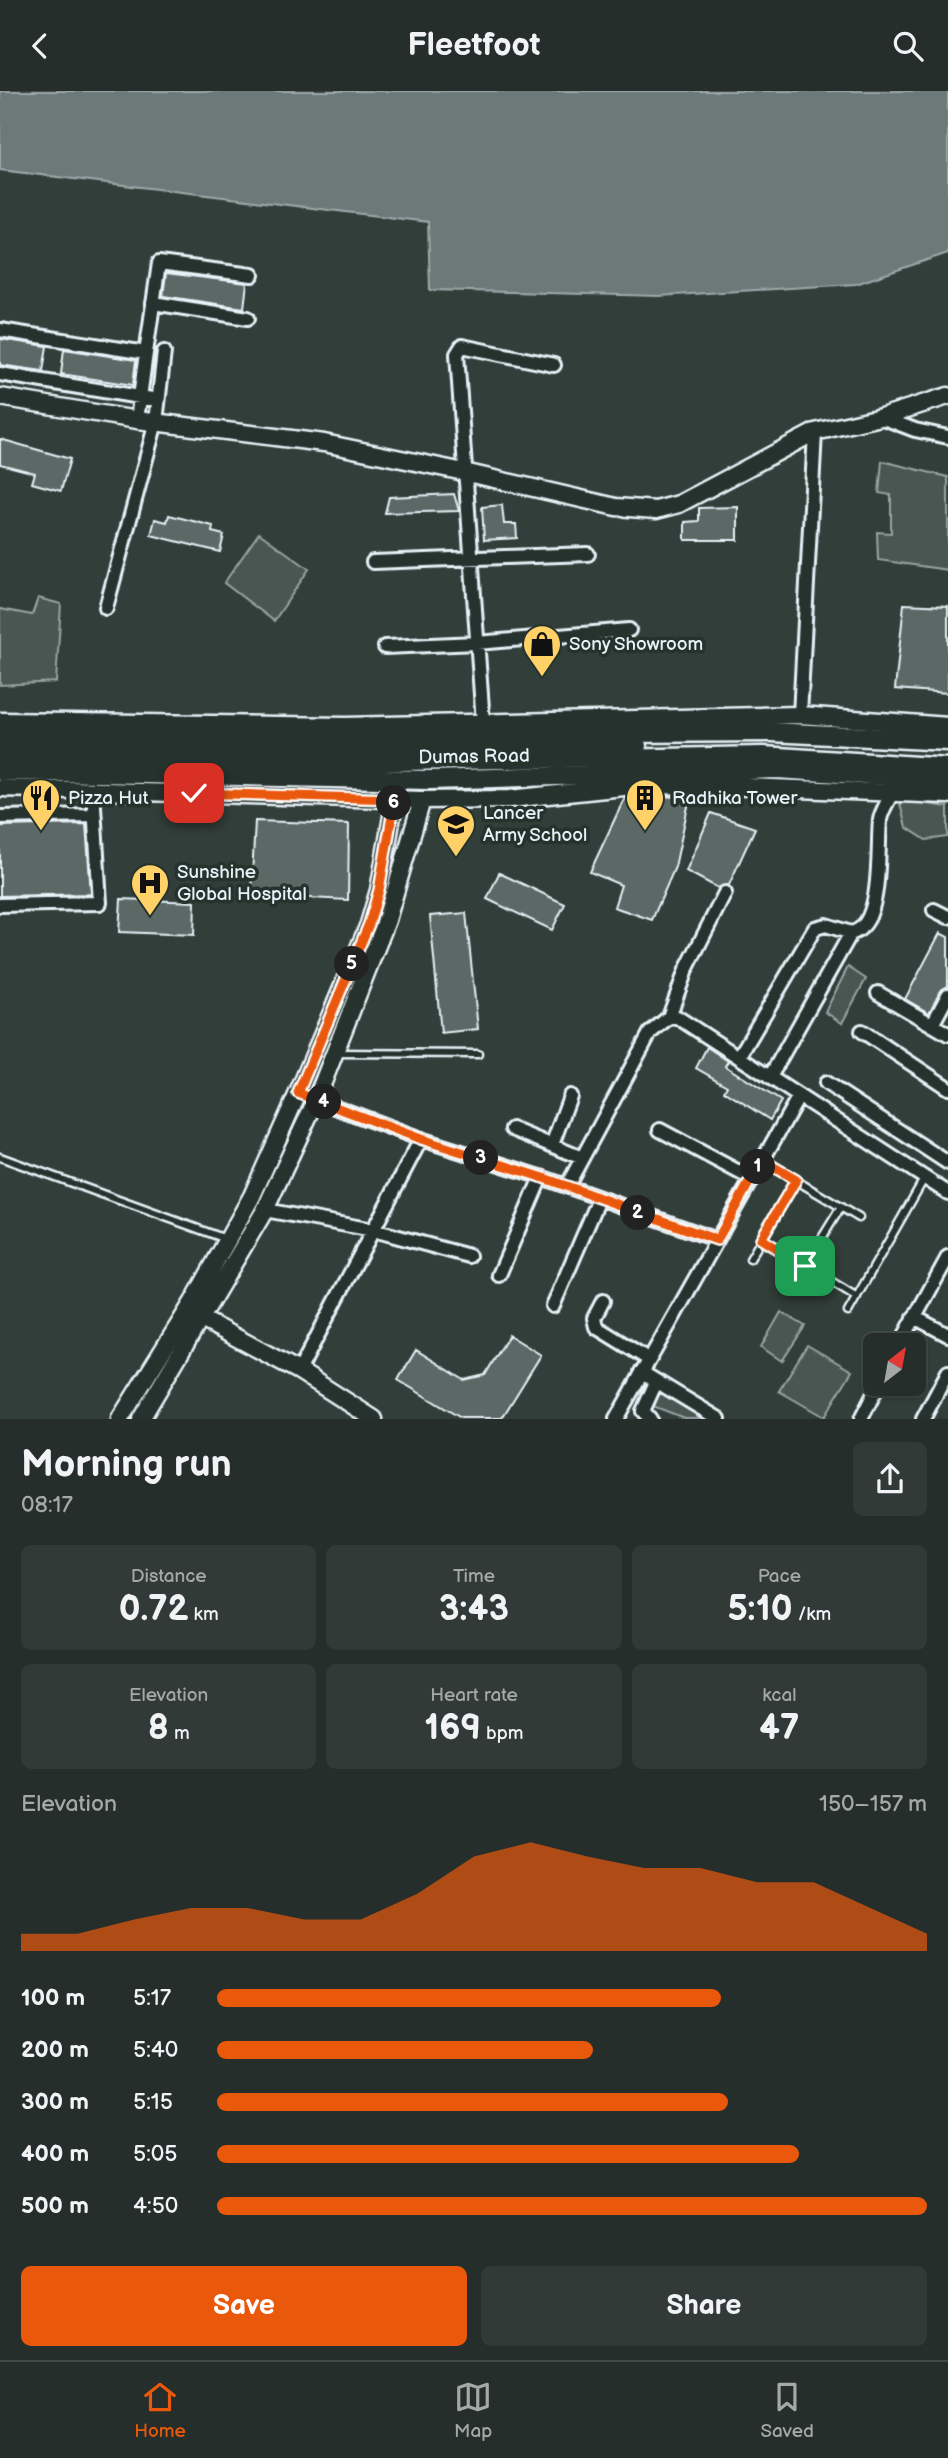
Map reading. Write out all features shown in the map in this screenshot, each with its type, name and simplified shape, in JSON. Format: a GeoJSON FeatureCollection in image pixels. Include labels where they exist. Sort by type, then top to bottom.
{"type":"FeatureCollection","features":[{"type":"Feature","properties":{"kind":"main road","name":"Dumas Road"},"geometry":{"type":"LineString","coordinates":[[0,737],[772,732],[948,741]]}},
{"type":"Feature","properties":{"kind":"main road","name":"Dumas Road"},"geometry":{"type":"LineString","coordinates":[[0,771],[430,780],[777,769],[948,780]]}},
{"type":"Feature","properties":{"kind":"street"},"geometry":{"type":"LineString","coordinates":[[134,419],[159,263],[252,275]]}},
{"type":"Feature","properties":{"kind":"street"},"geometry":{"type":"LineString","coordinates":[[153,303],[248,319]]}},
{"type":"Feature","properties":{"kind":"street"},"geometry":{"type":"LineString","coordinates":[[0,330],[146,353]]}},
{"type":"Feature","properties":{"kind":"street"},"geometry":{"type":"LineString","coordinates":[[483,723],[464,471],[458,349],[470,347],[554,365]]}},
{"type":"Feature","properties":{"kind":"street"},"geometry":{"type":"LineString","coordinates":[[106,608],[156,422],[164,352]]}},
{"type":"Feature","properties":{"kind":"street"},"geometry":{"type":"LineString","coordinates":[[0,374],[158,400]]}},
{"type":"Feature","properties":{"kind":"street"},"geometry":{"type":"LineString","coordinates":[[0,397],[134,419],[324,443],[464,471],[616,507],[656,510],[679,504],[815,432],[881,417],[948,396]]}},
{"type":"Feature","properties":{"kind":"street"},"geometry":{"type":"LineString","coordinates":[[881,417],[915,430],[948,437]]}},
{"type":"Feature","properties":{"kind":"street"},"geometry":{"type":"LineString","coordinates":[[800,715],[815,432]]}},
{"type":"Feature","properties":{"kind":"street"},"geometry":{"type":"LineString","coordinates":[[373,562],[588,554]]}},
{"type":"Feature","properties":{"kind":"street"},"geometry":{"type":"LineString","coordinates":[[385,647],[477,643],[629,630]]}},
{"type":"Feature","properties":{"kind":"street"},"geometry":{"type":"LineString","coordinates":[[0,721],[345,726],[800,715],[948,726]]}},
{"type":"Feature","properties":{"kind":"street"},"geometry":{"type":"LineString","coordinates":[[0,747],[269,749],[775,745],[948,757]]}},
{"type":"Feature","properties":{"kind":"street"},"geometry":{"type":"LineString","coordinates":[[0,759],[303,764],[763,755],[948,767]]}},
{"type":"Feature","properties":{"kind":"street"},"geometry":{"type":"LineString","coordinates":[[0,787],[422,800],[510,799],[643,785],[948,795]]}},
{"type":"Feature","properties":{"kind":"street"},"geometry":{"type":"LineString","coordinates":[[0,905],[100,903],[93,790]]}},
{"type":"Feature","properties":{"kind":"street"},"geometry":{"type":"LineString","coordinates":[[770,1077],[851,933],[863,926],[878,885],[880,817],[891,795]]}},
{"type":"Feature","properties":{"kind":"street"},"geometry":{"type":"LineString","coordinates":[[120,1419],[228,1240],[252,1196],[298,1093],[369,924],[379,890],[395,799]]}},
{"type":"Feature","properties":{"kind":"street"},"geometry":{"type":"LineString","coordinates":[[141,1419],[265,1210],[316,1100],[394,901],[422,800]]}},
{"type":"Feature","properties":{"kind":"street"},"geometry":{"type":"LineString","coordinates":[[0,817],[94,815]]}},
{"type":"Feature","properties":{"kind":"street"},"geometry":{"type":"LineString","coordinates":[[567,1186],[650,1033],[669,1017],[686,969],[725,893]]}},
{"type":"Feature","properties":{"kind":"street"},"geometry":{"type":"LineString","coordinates":[[934,910],[948,917]]}},
{"type":"Feature","properties":{"kind":"street"},"geometry":{"type":"LineString","coordinates":[[739,1057],[815,928],[826,926],[851,933]]}},
{"type":"Feature","properties":{"kind":"street"},"geometry":{"type":"LineString","coordinates":[[878,993],[948,1034]]}},
{"type":"Feature","properties":{"kind":"street"},"geometry":{"type":"LineString","coordinates":[[932,1025],[948,995]]}},
{"type":"Feature","properties":{"kind":"street"},"geometry":{"type":"LineString","coordinates":[[669,1017],[677,1017],[948,1193]]}},
{"type":"Feature","properties":{"kind":"street"},"geometry":{"type":"LineString","coordinates":[[862,1031],[948,1088]]}},
{"type":"Feature","properties":{"kind":"street"},"geometry":{"type":"LineString","coordinates":[[826,1083],[948,1163]]}},
{"type":"Feature","properties":{"kind":"street"},"geometry":{"type":"LineString","coordinates":[[298,1093],[421,1139],[541,1177],[717,1240]]}},
{"type":"Feature","properties":{"kind":"street"},"geometry":{"type":"LineString","coordinates":[[552,1146],[570,1096]]}},
{"type":"Feature","properties":{"kind":"street"},"geometry":{"type":"LineString","coordinates":[[616,1419],[799,1096]]}},
{"type":"Feature","properties":{"kind":"street"},"geometry":{"type":"LineString","coordinates":[[512,1129],[582,1158]]}},
{"type":"Feature","properties":{"kind":"street"},"geometry":{"type":"LineString","coordinates":[[660,1131],[752,1179]]}},
{"type":"Feature","properties":{"kind":"street"},"geometry":{"type":"LineString","coordinates":[[299,1371],[421,1139]]}},
{"type":"Feature","properties":{"kind":"street"},"geometry":{"type":"LineString","coordinates":[[499,1275],[541,1177]]}},
{"type":"Feature","properties":{"kind":"street"},"geometry":{"type":"LineString","coordinates":[[553,1306],[599,1199]]}},
{"type":"Feature","properties":{"kind":"street"},"geometry":{"type":"LineString","coordinates":[[265,1210],[373,1230],[469,1256]]}},
{"type":"Feature","properties":{"kind":"street"},"geometry":{"type":"LineString","coordinates":[[906,1333],[948,1257]]}},
{"type":"Feature","properties":{"kind":"street"},"geometry":{"type":"LineString","coordinates":[[603,1301],[594,1318],[596,1327],[648,1359]]}},
{"type":"Feature","properties":{"kind":"street"},"geometry":{"type":"LineString","coordinates":[[187,1311],[299,1371],[374,1419]]}},
{"type":"Feature","properties":{"kind":"street"},"geometry":{"type":"LineString","coordinates":[[914,1317],[948,1335]]}},
{"type":"Feature","properties":{"kind":"street"},"geometry":{"type":"LineString","coordinates":[[923,1419],[948,1372]]}},
{"type":"Feature","properties":{"kind":"street"},"geometry":{"type":"LineString","coordinates":[[641,1373],[719,1419]]}},
{"type":"Feature","properties":{"kind":"street"},"geometry":{"type":"LineString","coordinates":[[650,1419],[643,1411],[656,1382]]}},
{"type":"Feature","properties":{"kind":"street"},"geometry":{"type":"LineString","coordinates":[[861,1419],[872,1397]]}},
{"type":"Feature","properties":{"kind":"lane"},"geometry":{"type":"LineString","coordinates":[[334,1053],[478,1054]]}},
{"type":"Feature","properties":{"kind":"lane"},"geometry":{"type":"LineString","coordinates":[[0,1157],[228,1240]]}},
{"type":"Feature","properties":{"kind":"lane"},"geometry":{"type":"LineString","coordinates":[[762,1160],[859,1218]]}},
{"type":"Feature","properties":{"kind":"lane"},"geometry":{"type":"LineString","coordinates":[[848,1312],[924,1179]]}},
{"type":"Feature","properties":{"kind":"lane"},"geometry":{"type":"LineString","coordinates":[[750,1259],[796,1180]]}},
{"type":"Feature","properties":{"kind":"lane"},"geometry":{"type":"LineString","coordinates":[[793,1285],[841,1207]]}},
{"type":"Feature","properties":{"kind":"lane"},"geometry":{"type":"LineString","coordinates":[[761,1239],[857,1297]]}},
{"type":"Feature","properties":{"kind":"shaded area"},"geometry":{"type":"Polygon","coordinates":[[[0,91],[948,91],[948,253],[856,284],[659,296],[430,290],[428,222],[0,170],[0,91]]]}},
{"type":"Feature","properties":{"kind":"shaded area"},"geometry":{"type":"Polygon","coordinates":[[[882,461],[948,477],[948,570],[878,560],[877,532],[891,533],[891,495],[879,493],[882,461]]]}},
{"type":"Feature","properties":{"kind":"shaded area"},"geometry":{"type":"Polygon","coordinates":[[[259,533],[309,569],[274,621],[224,583],[259,533]]]}},
{"type":"Feature","properties":{"kind":"shaded area"},"geometry":{"type":"Polygon","coordinates":[[[38,598],[61,604],[56,682],[0,685],[0,609],[32,615],[38,598]]]}},
{"type":"Feature","properties":{"kind":"shaded area"},"geometry":{"type":"Polygon","coordinates":[[[899,800],[948,807],[948,837],[926,840],[906,827],[899,800]]]}},
{"type":"Feature","properties":{"kind":"shaded area"},"geometry":{"type":"Polygon","coordinates":[[[848,967],[866,979],[842,1023],[825,1012],[848,967]]]}},
{"type":"Feature","properties":{"kind":"shaded area"},"geometry":{"type":"Polygon","coordinates":[[[781,1312],[805,1326],[782,1361],[761,1347],[781,1312]]]}},
{"type":"Feature","properties":{"kind":"shaded area"},"geometry":{"type":"Polygon","coordinates":[[[807,1345],[852,1371],[824,1417],[779,1391],[807,1345]]]}},
{"type":"Feature","properties":{"kind":"shaded area"},"geometry":{"type":"Polygon","coordinates":[[[662,1389],[723,1418],[684,1418],[653,1406],[662,1389]]]}},
{"type":"Feature","properties":{"kind":"building"},"geometry":{"type":"Polygon","coordinates":[[[166,273],[247,283],[244,308],[163,296],[166,273]]]}},
{"type":"Feature","properties":{"kind":"building"},"geometry":{"type":"Polygon","coordinates":[[[0,339],[47,346],[43,371],[0,365],[0,339]]]}},
{"type":"Feature","properties":{"kind":"building"},"geometry":{"type":"Polygon","coordinates":[[[64,349],[136,360],[133,385],[61,374],[64,349]]]}},
{"type":"Feature","properties":{"kind":"building"},"geometry":{"type":"Polygon","coordinates":[[[0,439],[70,459],[61,491],[32,483],[35,473],[0,464],[0,439]]]}},
{"type":"Feature","properties":{"kind":"building"},"geometry":{"type":"Polygon","coordinates":[[[454,494],[459,511],[385,513],[389,497],[454,494]]]}},
{"type":"Feature","properties":{"kind":"building"},"geometry":{"type":"Polygon","coordinates":[[[502,505],[504,524],[516,524],[517,538],[484,540],[482,507],[502,505]]]}},
{"type":"Feature","properties":{"kind":"building"},"geometry":{"type":"Polygon","coordinates":[[[738,507],[738,540],[685,540],[685,522],[699,521],[699,508],[738,507]]]}},
{"type":"Feature","properties":{"kind":"building"},"geometry":{"type":"Polygon","coordinates":[[[169,515],[213,526],[212,532],[224,535],[220,552],[151,535],[155,519],[167,522],[169,515]]]}},
{"type":"Feature","properties":{"kind":"building"},"geometry":{"type":"Polygon","coordinates":[[[904,604],[948,606],[948,693],[895,689],[904,604]]]}},
{"type":"Feature","properties":{"kind":"building","name":"Radhika Tower"},"geometry":{"type":"Polygon","coordinates":[[[625,797],[690,797],[675,867],[652,920],[614,907],[621,885],[590,872],[625,797]]]}},
{"type":"Feature","properties":{"kind":"building"},"geometry":{"type":"Polygon","coordinates":[[[711,813],[755,828],[729,885],[718,888],[686,871],[711,813]]]}},
{"type":"Feature","properties":{"kind":"building"},"geometry":{"type":"Polygon","coordinates":[[[255,821],[349,824],[348,900],[251,895],[255,821]]]}},
{"type":"Feature","properties":{"kind":"building"},"geometry":{"type":"Polygon","coordinates":[[[86,824],[91,894],[0,896],[0,826],[86,824]]]}},
{"type":"Feature","properties":{"kind":"building"},"geometry":{"type":"Polygon","coordinates":[[[499,873],[565,904],[552,930],[487,899],[499,873]]]}},
{"type":"Feature","properties":{"kind":"building"},"geometry":{"type":"Polygon","coordinates":[[[121,899],[195,902],[194,935],[119,932],[121,899]]]}},
{"type":"Feature","properties":{"kind":"building"},"geometry":{"type":"Polygon","coordinates":[[[466,913],[478,1029],[441,1033],[430,916],[466,913]]]}},
{"type":"Feature","properties":{"kind":"building"},"geometry":{"type":"Polygon","coordinates":[[[940,933],[948,937],[948,986],[941,990],[929,1013],[905,999],[940,933]]]}},
{"type":"Feature","properties":{"kind":"building"},"geometry":{"type":"Polygon","coordinates":[[[707,1047],[728,1061],[725,1066],[781,1101],[770,1120],[724,1091],[727,1086],[696,1068],[707,1047]]]}},
{"type":"Feature","properties":{"kind":"building"},"geometry":{"type":"Polygon","coordinates":[[[509,1335],[541,1355],[502,1418],[461,1418],[398,1380],[416,1350],[464,1380],[485,1375],[509,1335]]]}},
{"type":"Feature","properties":{"kind":"place","name":"Sony Showroom"},"geometry":{"type":"Point","coordinates":[542,678]}},
{"type":"Feature","properties":{"kind":"place","name":"Pizza Hut"},"geometry":{"type":"Point","coordinates":[41,832]}},
{"type":"Feature","properties":{"kind":"place","name":"Radhika Tower"},"geometry":{"type":"Point","coordinates":[645,832]}},
{"type":"Feature","properties":{"kind":"place","name":"Lancer Army School"},"geometry":{"type":"Point","coordinates":[456,858]}},
{"type":"Feature","properties":{"kind":"place","name":"Sunshine Global Hospital"},"geometry":{"type":"Point","coordinates":[150,917]}},
{"type":"Feature","properties":{"kind":"route"},"geometry":{"type":"LineString","coordinates":[[194,793],[395,799],[379,890],[369,924],[298,1093],[421,1139],[541,1177],[717,1240],[762,1160],[796,1180],[761,1239],[805,1266]]}}]}
